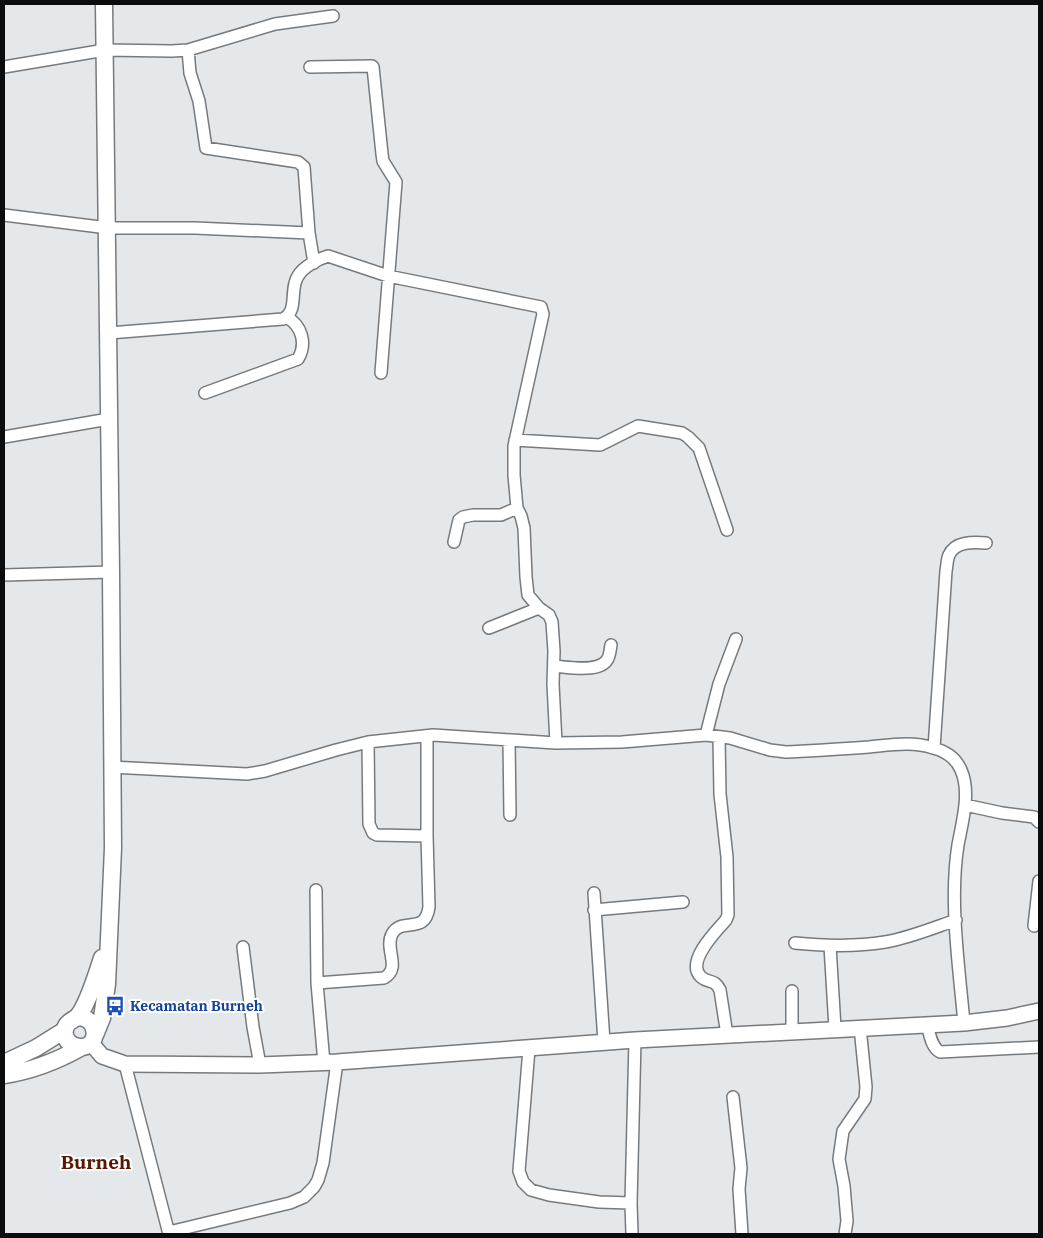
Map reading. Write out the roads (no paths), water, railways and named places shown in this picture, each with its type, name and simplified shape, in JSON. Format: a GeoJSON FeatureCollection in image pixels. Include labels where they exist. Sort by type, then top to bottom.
{"type":"FeatureCollection","features":[{"type":"Feature","properties":{"kind":"highway"},"geometry":{"type":"LineString","coordinates":[[5,1070],[48,1064],[89,1042],[102,1018],[105,1001],[113,848],[112,572],[104,4]]}},
{"type":"Feature","properties":{"kind":"highway"},"geometry":{"type":"LineString","coordinates":[[77,1017],[96,977],[110,925]]}},
{"type":"Feature","properties":{"kind":"highway"},"geometry":{"type":"LineString","coordinates":[[77,1017],[87,1018],[91,1021],[95,1030],[89,1042],[78,1047],[69,1043],[65,1030],[69,1021],[77,1017]]}},
{"type":"Feature","properties":{"kind":"highway"},"geometry":{"type":"LineString","coordinates":[[5,1070],[65,1030]]}},
{"type":"Feature","properties":{"kind":"main road"},"geometry":{"type":"LineString","coordinates":[[89,1042],[102,1056],[124,1064],[260,1065],[331,1062],[529,1049],[604,1042],[835,1028],[927,1025],[1007,1018],[1036,1013]]}},
{"type":"Feature","properties":{"kind":"street"},"geometry":{"type":"LineString","coordinates":[[4,67],[105,50],[188,50],[275,24],[333,16]]}},
{"type":"Feature","properties":{"kind":"street"},"geometry":{"type":"LineString","coordinates":[[188,50],[190,73],[199,101],[206,148],[298,162],[305,170],[309,233],[314,263]]}},
{"type":"Feature","properties":{"kind":"street"},"geometry":{"type":"LineString","coordinates":[[310,67],[373,67],[382,154],[396,182],[381,373]]}},
{"type":"Feature","properties":{"kind":"street"},"geometry":{"type":"LineString","coordinates":[[4,215],[108,228],[195,228],[309,233]]}},
{"type":"Feature","properties":{"kind":"street"},"geometry":{"type":"LineString","coordinates":[[286,318],[292,308],[296,277],[302,270],[328,256],[388,276],[541,307],[543,314],[515,440],[514,474],[517,508],[524,528],[526,588],[528,595],[539,608],[549,615],[552,622],[556,743]]}},
{"type":"Feature","properties":{"kind":"street"},"geometry":{"type":"LineString","coordinates":[[109,333],[286,318],[295,321],[301,331],[301,350],[298,359],[205,393]]}},
{"type":"Feature","properties":{"kind":"street"},"geometry":{"type":"LineString","coordinates":[[4,437],[109,419]]}},
{"type":"Feature","properties":{"kind":"street"},"geometry":{"type":"LineString","coordinates":[[515,440],[600,445],[626,430],[638,426],[682,432],[699,448],[727,530]]}},
{"type":"Feature","properties":{"kind":"street"},"geometry":{"type":"LineString","coordinates":[[454,542],[459,520],[463,516],[501,515],[517,508]]}},
{"type":"Feature","properties":{"kind":"street"},"geometry":{"type":"LineString","coordinates":[[934,748],[946,571],[949,554],[957,547],[968,542],[986,543]]}},
{"type":"Feature","properties":{"kind":"street"},"geometry":{"type":"LineString","coordinates":[[4,575],[112,572]]}},
{"type":"Feature","properties":{"kind":"street"},"geometry":{"type":"LineString","coordinates":[[489,628],[539,608]]}},
{"type":"Feature","properties":{"kind":"street"},"geometry":{"type":"LineString","coordinates":[[706,735],[719,684],[736,638]]}},
{"type":"Feature","properties":{"kind":"street"},"geometry":{"type":"LineString","coordinates":[[554,666],[601,667],[608,660],[611,645]]}},
{"type":"Feature","properties":{"kind":"street"},"geometry":{"type":"LineString","coordinates":[[112,767],[247,774],[265,771],[368,742],[428,736],[556,743],[622,742],[706,735],[786,752],[898,745],[923,745],[934,748],[949,755],[962,771],[964,782],[965,805],[954,881],[964,1022]]}},
{"type":"Feature","properties":{"kind":"street"},"geometry":{"type":"LineString","coordinates":[[317,982],[384,978],[390,975],[393,967],[390,942],[392,934],[398,927],[422,923],[428,917],[430,907],[427,836],[428,736]]}},
{"type":"Feature","properties":{"kind":"street"},"geometry":{"type":"LineString","coordinates":[[719,737],[720,794],[726,857],[728,914],[726,920],[702,950],[696,962],[699,975],[717,984],[720,990],[727,1035]]}},
{"type":"Feature","properties":{"kind":"street"},"geometry":{"type":"LineString","coordinates":[[509,740],[510,815]]}},
{"type":"Feature","properties":{"kind":"street"},"geometry":{"type":"LineString","coordinates":[[368,742],[369,824],[371,830],[377,835],[427,836]]}},
{"type":"Feature","properties":{"kind":"street"},"geometry":{"type":"LineString","coordinates":[[965,805],[1002,813],[1034,817],[1039,822]]}},
{"type":"Feature","properties":{"kind":"street"},"geometry":{"type":"LineString","coordinates":[[1034,926],[1039,881]]}},
{"type":"Feature","properties":{"kind":"street"},"geometry":{"type":"LineString","coordinates":[[124,1064],[169,1233],[304,1197],[318,1180],[323,1163],[331,1062],[317,982],[316,890]]}},
{"type":"Feature","properties":{"kind":"street"},"geometry":{"type":"LineString","coordinates":[[594,893],[604,1042]]}},
{"type":"Feature","properties":{"kind":"street"},"geometry":{"type":"LineString","coordinates":[[594,910],[683,902]]}},
{"type":"Feature","properties":{"kind":"street"},"geometry":{"type":"LineString","coordinates":[[795,942],[830,946],[857,946],[905,938],[956,920]]}},
{"type":"Feature","properties":{"kind":"street"},"geometry":{"type":"LineString","coordinates":[[830,946],[835,1028]]}},
{"type":"Feature","properties":{"kind":"street"},"geometry":{"type":"LineString","coordinates":[[243,947],[253,1027],[260,1065]]}},
{"type":"Feature","properties":{"kind":"street"},"geometry":{"type":"LineString","coordinates":[[792,991],[792,1031]]}},
{"type":"Feature","properties":{"kind":"street"},"geometry":{"type":"LineString","coordinates":[[927,1025],[933,1045],[940,1052],[1039,1047]]}},
{"type":"Feature","properties":{"kind":"street"},"geometry":{"type":"LineString","coordinates":[[845,1234],[847,1221],[844,1186],[839,1159],[843,1131],[865,1099],[866,1087],[860,1027]]}},
{"type":"Feature","properties":{"kind":"street"},"geometry":{"type":"LineString","coordinates":[[632,1234],[635,1040]]}},
{"type":"Feature","properties":{"kind":"street"},"geometry":{"type":"LineString","coordinates":[[529,1049],[519,1171],[523,1182],[531,1190],[549,1195],[599,1202],[631,1203]]}},
{"type":"Feature","properties":{"kind":"street"},"geometry":{"type":"LineString","coordinates":[[733,1096],[741,1168],[739,1189],[742,1234]]}},
{"type":"Feature","properties":{"kind":"place","name":"Kecamatan Burneh"},"geometry":{"type":"Point","coordinates":[115,1006]}},
{"type":"Feature","properties":{"kind":"district","name":"Burneh"},"geometry":{"type":"Point","coordinates":[96,1162]}}]}
